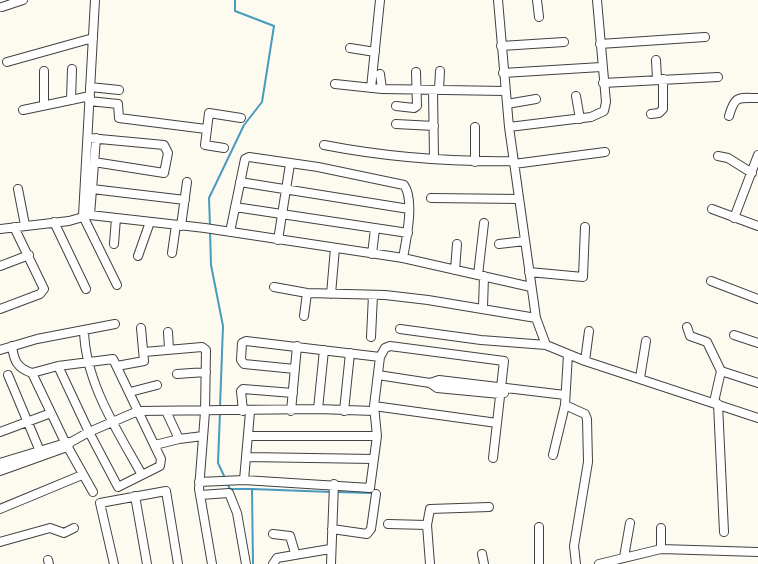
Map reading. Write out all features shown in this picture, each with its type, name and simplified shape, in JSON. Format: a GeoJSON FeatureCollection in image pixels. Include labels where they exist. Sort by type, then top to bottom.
{"type":"FeatureCollection","features":[{"type":"Feature","properties":{"kind":"street"},"geometry":{"type":"LineString","coordinates":[[2,7],[24,0]]}},
{"type":"Feature","properties":{"kind":"street"},"geometry":{"type":"LineString","coordinates":[[87,215],[94,162],[90,87],[95,0]]}},
{"type":"Feature","properties":{"kind":"street"},"geometry":{"type":"LineString","coordinates":[[371,88],[380,0]]}},
{"type":"Feature","properties":{"kind":"street"},"geometry":{"type":"LineString","coordinates":[[498,0],[509,127],[531,287],[536,318],[546,345]]}},
{"type":"Feature","properties":{"kind":"street"},"geometry":{"type":"LineString","coordinates":[[538,0],[539,17]]}},
{"type":"Feature","properties":{"kind":"street"},"geometry":{"type":"LineString","coordinates":[[509,127],[598,115],[604,111],[606,102],[597,0]]}},
{"type":"Feature","properties":{"kind":"street"},"geometry":{"type":"LineString","coordinates":[[600,44],[705,37]]}},
{"type":"Feature","properties":{"kind":"street"},"geometry":{"type":"LineString","coordinates":[[7,62],[93,38]]}},
{"type":"Feature","properties":{"kind":"street"},"geometry":{"type":"LineString","coordinates":[[501,46],[564,42]]}},
{"type":"Feature","properties":{"kind":"street"},"geometry":{"type":"LineString","coordinates":[[350,48],[375,52]]}},
{"type":"Feature","properties":{"kind":"street"},"geometry":{"type":"LineString","coordinates":[[651,114],[660,113],[663,109],[656,60]]}},
{"type":"Feature","properties":{"kind":"street"},"geometry":{"type":"LineString","coordinates":[[503,73],[602,67]]}},
{"type":"Feature","properties":{"kind":"street"},"geometry":{"type":"LineString","coordinates":[[71,100],[72,68]]}},
{"type":"Feature","properties":{"kind":"street"},"geometry":{"type":"LineString","coordinates":[[44,71],[44,106]]}},
{"type":"Feature","properties":{"kind":"street"},"geometry":{"type":"LineString","coordinates":[[434,158],[436,90],[440,71]]}},
{"type":"Feature","properties":{"kind":"street"},"geometry":{"type":"LineString","coordinates":[[396,106],[416,107],[416,72]]}},
{"type":"Feature","properties":{"kind":"street"},"geometry":{"type":"LineString","coordinates":[[380,74],[382,90]]}},
{"type":"Feature","properties":{"kind":"street"},"geometry":{"type":"LineString","coordinates":[[603,83],[718,77]]}},
{"type":"Feature","properties":{"kind":"street"},"geometry":{"type":"LineString","coordinates":[[335,84],[382,90],[505,91]]}},
{"type":"Feature","properties":{"kind":"street"},"geometry":{"type":"LineString","coordinates":[[90,87],[119,90]]}},
{"type":"Feature","properties":{"kind":"street"},"geometry":{"type":"LineString","coordinates":[[576,96],[580,118]]}},
{"type":"Feature","properties":{"kind":"street"},"geometry":{"type":"LineString","coordinates":[[729,116],[733,102],[736,100],[758,98]]}},
{"type":"Feature","properties":{"kind":"street"},"geometry":{"type":"LineString","coordinates":[[23,110],[71,100],[90,99],[118,104],[119,118],[206,129]]}},
{"type":"Feature","properties":{"kind":"street"},"geometry":{"type":"LineString","coordinates":[[507,104],[536,99]]}},
{"type":"Feature","properties":{"kind":"street"},"geometry":{"type":"LineString","coordinates":[[224,148],[205,145],[209,113],[241,118]]}},
{"type":"Feature","properties":{"kind":"street"},"geometry":{"type":"LineString","coordinates":[[396,124],[434,126]]}},
{"type":"Feature","properties":{"kind":"street"},"geometry":{"type":"LineString","coordinates":[[474,126],[475,162]]}},
{"type":"Feature","properties":{"kind":"street"},"geometry":{"type":"LineString","coordinates":[[92,138],[164,145],[168,150],[164,173],[94,162]]}},
{"type":"Feature","properties":{"kind":"street"},"geometry":{"type":"LineString","coordinates":[[92,138],[87,215],[117,285]]}},
{"type":"Feature","properties":{"kind":"street"},"geometry":{"type":"LineString","coordinates":[[324,145],[399,156],[514,163],[605,152]]}},
{"type":"Feature","properties":{"kind":"street"},"geometry":{"type":"LineString","coordinates":[[734,218],[758,155]]}},
{"type":"Feature","properties":{"kind":"street"},"geometry":{"type":"LineString","coordinates":[[718,156],[728,158],[752,173]]}},
{"type":"Feature","properties":{"kind":"street"},"geometry":{"type":"LineString","coordinates":[[230,232],[243,161],[247,158],[290,164],[402,183],[408,190],[409,209],[408,233],[403,258]]}},
{"type":"Feature","properties":{"kind":"street"},"geometry":{"type":"LineString","coordinates":[[278,240],[290,164]]}},
{"type":"Feature","properties":{"kind":"street"},"geometry":{"type":"LineString","coordinates":[[172,253],[185,200],[187,182]]}},
{"type":"Feature","properties":{"kind":"street"},"geometry":{"type":"LineString","coordinates":[[240,182],[409,209]]}},
{"type":"Feature","properties":{"kind":"street"},"geometry":{"type":"LineString","coordinates":[[92,188],[185,200]]}},
{"type":"Feature","properties":{"kind":"street"},"geometry":{"type":"LineString","coordinates":[[18,189],[25,225]]}},
{"type":"Feature","properties":{"kind":"street"},"geometry":{"type":"LineString","coordinates":[[431,198],[519,199]]}},
{"type":"Feature","properties":{"kind":"street"},"geometry":{"type":"LineString","coordinates":[[235,207],[408,233]]}},
{"type":"Feature","properties":{"kind":"street"},"geometry":{"type":"LineString","coordinates":[[712,209],[758,226]]}},
{"type":"Feature","properties":{"kind":"street"},"geometry":{"type":"LineString","coordinates":[[0,230],[87,215],[116,218],[205,228],[403,258],[531,287]]}},
{"type":"Feature","properties":{"kind":"street"},"geometry":{"type":"LineString","coordinates":[[114,244],[116,218]]}},
{"type":"Feature","properties":{"kind":"street"},"geometry":{"type":"LineString","coordinates":[[54,222],[86,289]]}},
{"type":"Feature","properties":{"kind":"street"},"geometry":{"type":"LineString","coordinates":[[138,256],[150,222]]}},
{"type":"Feature","properties":{"kind":"street"},"geometry":{"type":"LineString","coordinates":[[482,307],[481,276],[484,223]]}},
{"type":"Feature","properties":{"kind":"street"},"geometry":{"type":"LineString","coordinates":[[0,309],[43,291],[44,287],[14,227]]}},
{"type":"Feature","properties":{"kind":"street"},"geometry":{"type":"LineString","coordinates":[[372,254],[375,228]]}},
{"type":"Feature","properties":{"kind":"street"},"geometry":{"type":"LineString","coordinates":[[529,272],[583,276],[585,228]]}},
{"type":"Feature","properties":{"kind":"street"},"geometry":{"type":"LineString","coordinates":[[499,244],[525,241]]}},
{"type":"Feature","properties":{"kind":"street"},"geometry":{"type":"LineString","coordinates":[[455,270],[457,244]]}},
{"type":"Feature","properties":{"kind":"street"},"geometry":{"type":"LineString","coordinates":[[331,294],[335,248]]}},
{"type":"Feature","properties":{"kind":"street"},"geometry":{"type":"LineString","coordinates":[[0,266],[29,255]]}},
{"type":"Feature","properties":{"kind":"street"},"geometry":{"type":"LineString","coordinates":[[711,281],[758,299]]}},
{"type":"Feature","properties":{"kind":"street"},"geometry":{"type":"LineString","coordinates":[[274,287],[308,293],[373,295],[482,307],[536,318]]}},
{"type":"Feature","properties":{"kind":"street"},"geometry":{"type":"LineString","coordinates":[[304,316],[308,293]]}},
{"type":"Feature","properties":{"kind":"street"},"geometry":{"type":"LineString","coordinates":[[371,337],[373,295]]}},
{"type":"Feature","properties":{"kind":"street"},"geometry":{"type":"LineString","coordinates":[[0,350],[115,324]]}},
{"type":"Feature","properties":{"kind":"street"},"geometry":{"type":"LineString","coordinates":[[687,327],[690,336],[707,342],[720,371],[716,403],[724,532]]}},
{"type":"Feature","properties":{"kind":"street"},"geometry":{"type":"LineString","coordinates":[[117,366],[142,363],[145,359],[141,328]]}},
{"type":"Feature","properties":{"kind":"street"},"geometry":{"type":"LineString","coordinates":[[400,329],[472,339],[546,345],[585,361],[758,418]]}},
{"type":"Feature","properties":{"kind":"street"},"geometry":{"type":"LineString","coordinates":[[84,330],[86,362],[112,420],[142,475]]}},
{"type":"Feature","properties":{"kind":"street"},"geometry":{"type":"LineString","coordinates":[[585,361],[589,331]]}},
{"type":"Feature","properties":{"kind":"street"},"geometry":{"type":"LineString","coordinates":[[168,332],[169,349]]}},
{"type":"Feature","properties":{"kind":"street"},"geometry":{"type":"LineString","coordinates":[[734,334],[758,343]]}},
{"type":"Feature","properties":{"kind":"street"},"geometry":{"type":"LineString","coordinates":[[295,369],[244,364],[241,360],[242,343],[246,340],[380,357]]}},
{"type":"Feature","properties":{"kind":"street"},"geometry":{"type":"LineString","coordinates":[[640,378],[646,342]]}},
{"type":"Feature","properties":{"kind":"street"},"geometry":{"type":"LineString","coordinates":[[12,346],[16,363],[24,370],[32,373],[58,366],[110,357],[114,360],[155,445],[162,464],[118,487],[88,432],[58,366]]}},
{"type":"Feature","properties":{"kind":"street"},"geometry":{"type":"LineString","coordinates":[[291,411],[297,346]]}},
{"type":"Feature","properties":{"kind":"street"},"geometry":{"type":"LineString","coordinates":[[201,482],[244,480],[334,489],[370,488],[377,436],[374,409],[380,357],[384,348],[390,346],[504,361],[493,458]]}},
{"type":"Feature","properties":{"kind":"street"},"geometry":{"type":"LineString","coordinates":[[144,352],[204,347],[206,350],[207,412],[203,436],[200,495],[212,564]]}},
{"type":"Feature","properties":{"kind":"street"},"geometry":{"type":"LineString","coordinates":[[318,409],[324,350]]}},
{"type":"Feature","properties":{"kind":"street"},"geometry":{"type":"LineString","coordinates":[[344,411],[350,353]]}},
{"type":"Feature","properties":{"kind":"street"},"geometry":{"type":"LineString","coordinates":[[553,455],[565,405],[568,354]]}},
{"type":"Feature","properties":{"kind":"street"},"geometry":{"type":"LineString","coordinates":[[720,371],[758,383]]}},
{"type":"Feature","properties":{"kind":"street"},"geometry":{"type":"LineString","coordinates":[[177,374],[206,372]]}},
{"type":"Feature","properties":{"kind":"street"},"geometry":{"type":"LineString","coordinates":[[32,373],[82,475],[94,492]]}},
{"type":"Feature","properties":{"kind":"street"},"geometry":{"type":"LineString","coordinates":[[8,375],[41,452]]}},
{"type":"Feature","properties":{"kind":"street"},"geometry":{"type":"LineString","coordinates":[[378,375],[430,383],[439,380],[464,387],[565,396]]}},
{"type":"Feature","properties":{"kind":"street"},"geometry":{"type":"LineString","coordinates":[[130,392],[156,385]]}},
{"type":"Feature","properties":{"kind":"street"},"geometry":{"type":"LineString","coordinates":[[244,480],[249,436],[242,389],[292,393]]}},
{"type":"Feature","properties":{"kind":"street"},"geometry":{"type":"LineString","coordinates":[[565,405],[585,414],[588,419],[588,462],[574,546],[576,564]]}},
{"type":"Feature","properties":{"kind":"street"},"geometry":{"type":"LineString","coordinates":[[0,463],[68,444],[112,420],[138,411],[207,412],[318,409],[344,411],[374,409],[497,423]]}},
{"type":"Feature","properties":{"kind":"street"},"geometry":{"type":"LineString","coordinates":[[166,411],[179,439]]}},
{"type":"Feature","properties":{"kind":"street"},"geometry":{"type":"LineString","coordinates":[[0,432],[51,413]]}},
{"type":"Feature","properties":{"kind":"street"},"geometry":{"type":"LineString","coordinates":[[155,445],[203,436]]}},
{"type":"Feature","properties":{"kind":"street"},"geometry":{"type":"LineString","coordinates":[[249,436],[377,436]]}},
{"type":"Feature","properties":{"kind":"street"},"geometry":{"type":"LineString","coordinates":[[0,471],[41,452]]}},
{"type":"Feature","properties":{"kind":"street"},"geometry":{"type":"LineString","coordinates":[[247,457],[374,459]]}},
{"type":"Feature","properties":{"kind":"street"},"geometry":{"type":"LineString","coordinates":[[0,509],[82,475]]}},
{"type":"Feature","properties":{"kind":"street"},"geometry":{"type":"LineString","coordinates":[[331,564],[330,549],[334,489]]}},
{"type":"Feature","properties":{"kind":"street"},"geometry":{"type":"LineString","coordinates":[[114,564],[100,503],[166,492],[178,564]]}},
{"type":"Feature","properties":{"kind":"street"},"geometry":{"type":"LineString","coordinates":[[200,495],[227,492],[230,496],[237,514],[246,564]]}},
{"type":"Feature","properties":{"kind":"street"},"geometry":{"type":"LineString","coordinates":[[332,529],[367,534],[371,529],[376,494]]}},
{"type":"Feature","properties":{"kind":"street"},"geometry":{"type":"LineString","coordinates":[[135,496],[147,564]]}},
{"type":"Feature","properties":{"kind":"street"},"geometry":{"type":"LineString","coordinates":[[430,564],[427,513],[432,508],[489,507]]}},
{"type":"Feature","properties":{"kind":"street"},"geometry":{"type":"LineString","coordinates":[[624,557],[630,523]]}},
{"type":"Feature","properties":{"kind":"street"},"geometry":{"type":"LineString","coordinates":[[388,524],[427,525]]}},
{"type":"Feature","properties":{"kind":"street"},"geometry":{"type":"LineString","coordinates":[[539,527],[539,564]]}},
{"type":"Feature","properties":{"kind":"street"},"geometry":{"type":"LineString","coordinates":[[0,542],[42,529],[50,528],[64,533],[74,528]]}},
{"type":"Feature","properties":{"kind":"street"},"geometry":{"type":"LineString","coordinates":[[661,528],[661,549]]}},
{"type":"Feature","properties":{"kind":"street"},"geometry":{"type":"LineString","coordinates":[[272,534],[290,536],[295,554]]}},
{"type":"Feature","properties":{"kind":"street"},"geometry":{"type":"LineString","coordinates":[[273,564],[277,558],[330,549]]}},
{"type":"Feature","properties":{"kind":"street"},"geometry":{"type":"LineString","coordinates":[[600,564],[661,549],[758,552]]}},
{"type":"Feature","properties":{"kind":"street"},"geometry":{"type":"LineString","coordinates":[[482,554],[484,564]]}},
{"type":"Feature","properties":{"kind":"waterway"},"geometry":{"type":"LineString","coordinates":[[210,226],[209,198],[244,125],[262,102],[274,26],[235,11],[235,0]]}},
{"type":"Feature","properties":{"kind":"waterway"},"geometry":{"type":"LineString","coordinates":[[210,231],[211,265],[223,326],[220,407]]}},
{"type":"Feature","properties":{"kind":"waterway"},"geometry":{"type":"LineString","coordinates":[[220,412],[218,463],[225,478]]}},
{"type":"Feature","properties":{"kind":"waterway"},"geometry":{"type":"LineString","coordinates":[[227,483],[230,489],[252,489],[253,564]]}},
{"type":"Feature","properties":{"kind":"waterway"},"geometry":{"type":"LineString","coordinates":[[252,489],[331,492]]}},
{"type":"Feature","properties":{"kind":"waterway"},"geometry":{"type":"LineString","coordinates":[[336,492],[371,493]]}}]}
